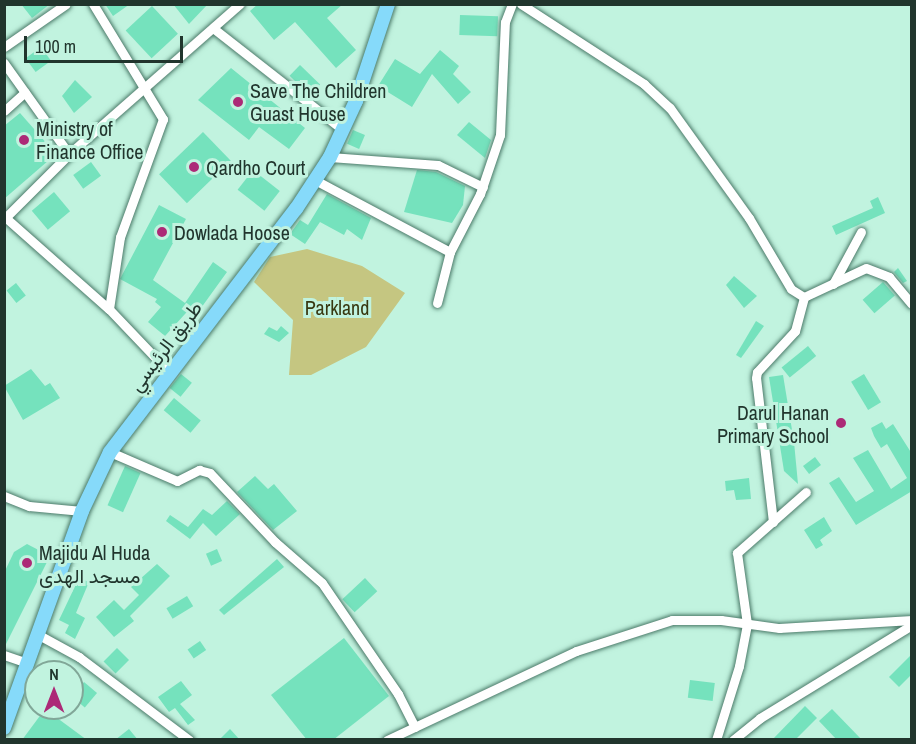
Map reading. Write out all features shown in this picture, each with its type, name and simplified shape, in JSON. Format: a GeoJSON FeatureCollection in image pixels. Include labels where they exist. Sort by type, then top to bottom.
{"type":"FeatureCollection","features":[{"type":"Feature","properties":{"kind":"main road","name":"طريق الرئيسي"},"geometry":{"type":"LineString","coordinates":[[28,660],[82,511],[110,452],[330,157],[388,4]]}},
{"type":"Feature","properties":{"kind":"main road","name":"طريق الرئيسي"},"geometry":{"type":"LineString","coordinates":[[4,728],[24,671]]}},
{"type":"Feature","properties":{"kind":"street"},"geometry":{"type":"LineString","coordinates":[[4,47],[66,4]]}},
{"type":"Feature","properties":{"kind":"street"},"geometry":{"type":"LineString","coordinates":[[93,4],[160,111],[162,129],[120,237],[110,309]]}},
{"type":"Feature","properties":{"kind":"street"},"geometry":{"type":"LineString","coordinates":[[169,372],[110,309],[5,219],[69,154],[240,4]]}},
{"type":"Feature","properties":{"kind":"street"},"geometry":{"type":"LineString","coordinates":[[437,303],[450,252],[483,187],[500,135],[506,22],[512,4]]}},
{"type":"Feature","properties":{"kind":"street"},"geometry":{"type":"LineString","coordinates":[[521,4],[644,84],[670,108],[749,218],[791,289],[804,297]]}},
{"type":"Feature","properties":{"kind":"street"},"geometry":{"type":"LineString","coordinates":[[213,28],[342,130]]}},
{"type":"Feature","properties":{"kind":"street"},"geometry":{"type":"LineString","coordinates":[[4,63],[69,154]]}},
{"type":"Feature","properties":{"kind":"street"},"geometry":{"type":"LineString","coordinates":[[4,111],[25,92]]}},
{"type":"Feature","properties":{"kind":"street"},"geometry":{"type":"LineString","coordinates":[[330,157],[438,165],[483,187]]}},
{"type":"Feature","properties":{"kind":"street"},"geometry":{"type":"LineString","coordinates":[[315,180],[450,252]]}},
{"type":"Feature","properties":{"kind":"street"},"geometry":{"type":"LineString","coordinates":[[832,286],[861,232]]}},
{"type":"Feature","properties":{"kind":"street"},"geometry":{"type":"LineString","coordinates":[[804,297],[832,286],[851,273],[866,268],[889,277],[912,304]]}},
{"type":"Feature","properties":{"kind":"street"},"geometry":{"type":"LineString","coordinates":[[773,522],[756,378],[757,372],[795,331],[804,297]]}},
{"type":"Feature","properties":{"kind":"street"},"geometry":{"type":"LineString","coordinates":[[110,452],[177,481],[199,470],[210,473],[275,542],[322,583],[398,694],[415,727]]}},
{"type":"Feature","properties":{"kind":"street"},"geometry":{"type":"LineString","coordinates":[[716,740],[739,666],[747,624],[737,553],[806,492]]}},
{"type":"Feature","properties":{"kind":"street"},"geometry":{"type":"LineString","coordinates":[[4,496],[29,506],[82,511]]}},
{"type":"Feature","properties":{"kind":"street"},"geometry":{"type":"LineString","coordinates":[[387,740],[576,651],[672,620],[721,620],[779,628],[912,620]]}},
{"type":"Feature","properties":{"kind":"street"},"geometry":{"type":"LineString","coordinates":[[733,740],[760,718],[912,625]]}},
{"type":"Feature","properties":{"kind":"street"},"geometry":{"type":"LineString","coordinates":[[37,634],[79,657],[189,740]]}},
{"type":"Feature","properties":{"kind":"street"},"geometry":{"type":"LineString","coordinates":[[4,655],[24,662]]}},
{"type":"Feature","properties":{"kind":"green space","name":"Parkland"},"geometry":{"type":"Polygon","coordinates":[[[307,249],[362,266],[405,293],[366,347],[311,375],[289,375],[293,320],[254,282],[270,257],[307,249]]]}},
{"type":"Feature","properties":{"kind":"building"},"geometry":{"type":"Polygon","coordinates":[[[21,4],[50,4],[32,18],[21,4]]]}},
{"type":"Feature","properties":{"kind":"building"},"geometry":{"type":"Polygon","coordinates":[[[105,4],[130,4],[113,16],[105,4]]]}},
{"type":"Feature","properties":{"kind":"building"},"geometry":{"type":"Polygon","coordinates":[[[173,4],[208,4],[189,24],[173,4]]]}},
{"type":"Feature","properties":{"kind":"building"},"geometry":{"type":"Polygon","coordinates":[[[258,4],[343,4],[327,18],[356,50],[336,68],[295,22],[274,40],[250,11],[258,4]]]}},
{"type":"Feature","properties":{"kind":"building"},"geometry":{"type":"Polygon","coordinates":[[[152,6],[178,34],[152,58],[126,31],[152,6]]]}},
{"type":"Feature","properties":{"kind":"building"},"geometry":{"type":"Polygon","coordinates":[[[460,15],[498,16],[497,36],[459,35],[460,15]]]}},
{"type":"Feature","properties":{"kind":"building"},"geometry":{"type":"Polygon","coordinates":[[[41,47],[51,61],[36,72],[26,58],[41,47]]]}},
{"type":"Feature","properties":{"kind":"building"},"geometry":{"type":"Polygon","coordinates":[[[440,50],[459,66],[453,74],[471,92],[458,104],[432,74],[412,107],[378,86],[395,59],[420,74],[440,50]]]}},
{"type":"Feature","properties":{"kind":"building"},"geometry":{"type":"Polygon","coordinates":[[[300,65],[320,84],[310,95],[290,76],[300,65]]]}},
{"type":"Feature","properties":{"kind":"building","name":"Save The Children Guast House"},"geometry":{"type":"Polygon","coordinates":[[[231,68],[305,128],[289,149],[259,127],[249,140],[198,100],[231,68]]]}},
{"type":"Feature","properties":{"kind":"building"},"geometry":{"type":"Polygon","coordinates":[[[75,80],[92,97],[74,113],[62,96],[75,80]]]}},
{"type":"Feature","properties":{"kind":"building","name":"Ministry of Finance Office"},"geometry":{"type":"Polygon","coordinates":[[[20,113],[56,154],[4,199],[4,126],[20,113]]]}},
{"type":"Feature","properties":{"kind":"building"},"geometry":{"type":"Polygon","coordinates":[[[469,122],[491,140],[485,158],[457,135],[469,122]]]}},
{"type":"Feature","properties":{"kind":"building"},"geometry":{"type":"Polygon","coordinates":[[[353,130],[365,135],[359,149],[347,144],[353,130]]]}},
{"type":"Feature","properties":{"kind":"building","name":"Qardho Court"},"geometry":{"type":"Polygon","coordinates":[[[203,132],[231,161],[187,203],[159,174],[203,132]]]}},
{"type":"Feature","properties":{"kind":"building"},"geometry":{"type":"Polygon","coordinates":[[[91,162],[101,176],[83,189],[73,175],[91,162]]]}},
{"type":"Feature","properties":{"kind":"building"},"geometry":{"type":"Polygon","coordinates":[[[253,170],[280,191],[264,211],[238,190],[253,170]]]}},
{"type":"Feature","properties":{"kind":"building"},"geometry":{"type":"Polygon","coordinates":[[[417,170],[436,172],[465,186],[463,205],[452,223],[404,212],[417,170]]]}},
{"type":"Feature","properties":{"kind":"building"},"geometry":{"type":"Polygon","coordinates":[[[54,192],[70,211],[48,230],[32,211],[54,192]]]}},
{"type":"Feature","properties":{"kind":"building"},"geometry":{"type":"Polygon","coordinates":[[[327,194],[371,218],[362,240],[347,229],[344,235],[320,222],[305,244],[290,234],[300,220],[308,225],[327,194]]]}},
{"type":"Feature","properties":{"kind":"building"},"geometry":{"type":"Polygon","coordinates":[[[878,197],[885,213],[836,235],[832,226],[873,208],[870,201],[878,197]]]}},
{"type":"Feature","properties":{"kind":"building"},"geometry":{"type":"Polygon","coordinates":[[[159,205],[186,219],[153,280],[185,303],[213,262],[227,272],[201,308],[195,303],[165,336],[148,322],[161,307],[155,302],[157,299],[120,279],[159,205]]]}},
{"type":"Feature","properties":{"kind":"building"},"geometry":{"type":"Polygon","coordinates":[[[898,268],[907,281],[903,283],[894,272],[898,268]]]}},
{"type":"Feature","properties":{"kind":"building"},"geometry":{"type":"Polygon","coordinates":[[[734,276],[757,296],[744,308],[726,285],[734,276]]]}},
{"type":"Feature","properties":{"kind":"building"},"geometry":{"type":"Polygon","coordinates":[[[883,282],[895,296],[874,313],[863,300],[883,282]]]}},
{"type":"Feature","properties":{"kind":"building"},"geometry":{"type":"Polygon","coordinates":[[[16,283],[26,296],[16,303],[7,290],[16,283]]]}},
{"type":"Feature","properties":{"kind":"building"},"geometry":{"type":"Polygon","coordinates":[[[756,321],[764,326],[741,358],[736,355],[756,321]]]}},
{"type":"Feature","properties":{"kind":"building"},"geometry":{"type":"Polygon","coordinates":[[[281,326],[289,333],[279,342],[264,334],[269,327],[277,331],[281,326]]]}},
{"type":"Feature","properties":{"kind":"building"},"geometry":{"type":"Polygon","coordinates":[[[808,346],[816,356],[790,377],[782,367],[808,346]]]}},
{"type":"Feature","properties":{"kind":"building"},"geometry":{"type":"Polygon","coordinates":[[[31,369],[45,386],[50,383],[60,398],[23,420],[4,386],[31,369]]]}},
{"type":"Feature","properties":{"kind":"building"},"geometry":{"type":"Polygon","coordinates":[[[181,374],[192,383],[181,397],[170,388],[181,374]]]}},
{"type":"Feature","properties":{"kind":"building"},"geometry":{"type":"Polygon","coordinates":[[[864,374],[881,402],[868,410],[851,382],[864,374]]]}},
{"type":"Feature","properties":{"kind":"building"},"geometry":{"type":"Polygon","coordinates":[[[783,375],[798,484],[784,471],[769,377],[783,375]]]}},
{"type":"Feature","properties":{"kind":"building"},"geometry":{"type":"Polygon","coordinates":[[[174,398],[201,420],[191,433],[164,410],[174,398]]]}},
{"type":"Feature","properties":{"kind":"building"},"geometry":{"type":"Polygon","coordinates":[[[882,422],[886,429],[893,424],[912,454],[912,491],[856,525],[829,483],[839,477],[856,502],[874,491],[853,458],[868,450],[891,489],[907,478],[887,444],[881,448],[874,436],[871,428],[882,422]]]}},
{"type":"Feature","properties":{"kind":"building"},"geometry":{"type":"Polygon","coordinates":[[[815,457],[821,465],[809,474],[803,466],[815,457]]]}},
{"type":"Feature","properties":{"kind":"building"},"geometry":{"type":"Polygon","coordinates":[[[125,466],[141,473],[123,512],[108,505],[125,466]]]}},
{"type":"Feature","properties":{"kind":"building"},"geometry":{"type":"Polygon","coordinates":[[[255,476],[268,489],[274,484],[297,511],[273,530],[237,492],[255,476]]]}},
{"type":"Feature","properties":{"kind":"building"},"geometry":{"type":"Polygon","coordinates":[[[749,478],[751,499],[736,500],[734,490],[726,491],[725,481],[749,478]]]}},
{"type":"Feature","properties":{"kind":"building"},"geometry":{"type":"Polygon","coordinates":[[[227,501],[240,514],[216,536],[203,523],[190,539],[166,521],[170,515],[188,527],[203,509],[212,515],[227,501]]]}},
{"type":"Feature","properties":{"kind":"building"},"geometry":{"type":"Polygon","coordinates":[[[824,517],[832,531],[820,540],[823,545],[816,549],[804,530],[824,517]]]}},
{"type":"Feature","properties":{"kind":"building"},"geometry":{"type":"Polygon","coordinates":[[[27,544],[50,556],[4,648],[4,573],[14,552],[27,544]]]}},
{"type":"Feature","properties":{"kind":"building"},"geometry":{"type":"Polygon","coordinates":[[[217,549],[222,561],[211,566],[206,554],[217,549]]]}},
{"type":"Feature","properties":{"kind":"building"},"geometry":{"type":"Polygon","coordinates":[[[277,559],[284,567],[224,615],[219,610],[277,559]]]}},
{"type":"Feature","properties":{"kind":"building"},"geometry":{"type":"Polygon","coordinates":[[[157,564],[170,576],[130,616],[134,621],[114,637],[96,617],[114,600],[124,610],[139,595],[131,587],[157,564]]]}},
{"type":"Feature","properties":{"kind":"building"},"geometry":{"type":"Polygon","coordinates":[[[79,578],[89,582],[76,613],[85,618],[75,639],[65,633],[69,625],[59,620],[79,578]]]}},
{"type":"Feature","properties":{"kind":"building"},"geometry":{"type":"Polygon","coordinates":[[[365,578],[377,591],[355,612],[342,599],[365,578]]]}},
{"type":"Feature","properties":{"kind":"building"},"geometry":{"type":"Polygon","coordinates":[[[187,596],[193,606],[173,619],[166,608],[187,596]]]}},
{"type":"Feature","properties":{"kind":"building"},"geometry":{"type":"Polygon","coordinates":[[[344,638],[389,696],[333,740],[307,740],[271,695],[344,638]]]}},
{"type":"Feature","properties":{"kind":"building"},"geometry":{"type":"Polygon","coordinates":[[[200,641],[206,650],[194,659],[188,649],[200,641]]]}},
{"type":"Feature","properties":{"kind":"building"},"geometry":{"type":"Polygon","coordinates":[[[117,648],[129,660],[116,673],[104,661],[117,648]]]}},
{"type":"Feature","properties":{"kind":"building"},"geometry":{"type":"Polygon","coordinates":[[[912,654],[912,674],[899,687],[889,677],[912,654]]]}},
{"type":"Feature","properties":{"kind":"building"},"geometry":{"type":"Polygon","coordinates":[[[690,680],[715,683],[713,701],[688,698],[690,680]]]}},
{"type":"Feature","properties":{"kind":"building"},"geometry":{"type":"Polygon","coordinates":[[[181,681],[192,695],[180,704],[195,720],[188,725],[175,708],[169,712],[158,697],[181,681]]]}},
{"type":"Feature","properties":{"kind":"building"},"geometry":{"type":"Polygon","coordinates":[[[84,682],[97,693],[85,707],[84,707],[84,682]]]}},
{"type":"Feature","properties":{"kind":"building"},"geometry":{"type":"Polygon","coordinates":[[[805,706],[817,718],[795,740],[772,740],[805,706]]]}},
{"type":"Feature","properties":{"kind":"building"},"geometry":{"type":"Polygon","coordinates":[[[832,709],[862,740],[837,740],[819,721],[832,709]]]}},
{"type":"Feature","properties":{"kind":"building"},"geometry":{"type":"Polygon","coordinates":[[[37,720],[60,720],[87,740],[22,740],[37,720]]]}},
{"type":"Feature","properties":{"kind":"building"},"geometry":{"type":"Polygon","coordinates":[[[129,729],[138,740],[115,740],[129,729]]]}},
{"type":"Feature","properties":{"kind":"building"},"geometry":{"type":"Polygon","coordinates":[[[230,729],[240,740],[219,740],[230,729]]]}},
{"type":"Feature","properties":{"kind":"place","name":"Save The Children Guast House"},"geometry":{"type":"Point","coordinates":[238,102]}},
{"type":"Feature","properties":{"kind":"place","name":"Ministry of Finance Office"},"geometry":{"type":"Point","coordinates":[24,140]}},
{"type":"Feature","properties":{"kind":"place","name":"Qardho Court"},"geometry":{"type":"Point","coordinates":[194,167]}},
{"type":"Feature","properties":{"kind":"place","name":"Dowlada Hoose"},"geometry":{"type":"Point","coordinates":[162,232]}},
{"type":"Feature","properties":{"kind":"place","name":"Darul Hanan Primary School"},"geometry":{"type":"Point","coordinates":[841,423]}},
{"type":"Feature","properties":{"kind":"place","name":"Majidu Al Huda مسجد الهدى"},"geometry":{"type":"Point","coordinates":[27,563]}}]}
